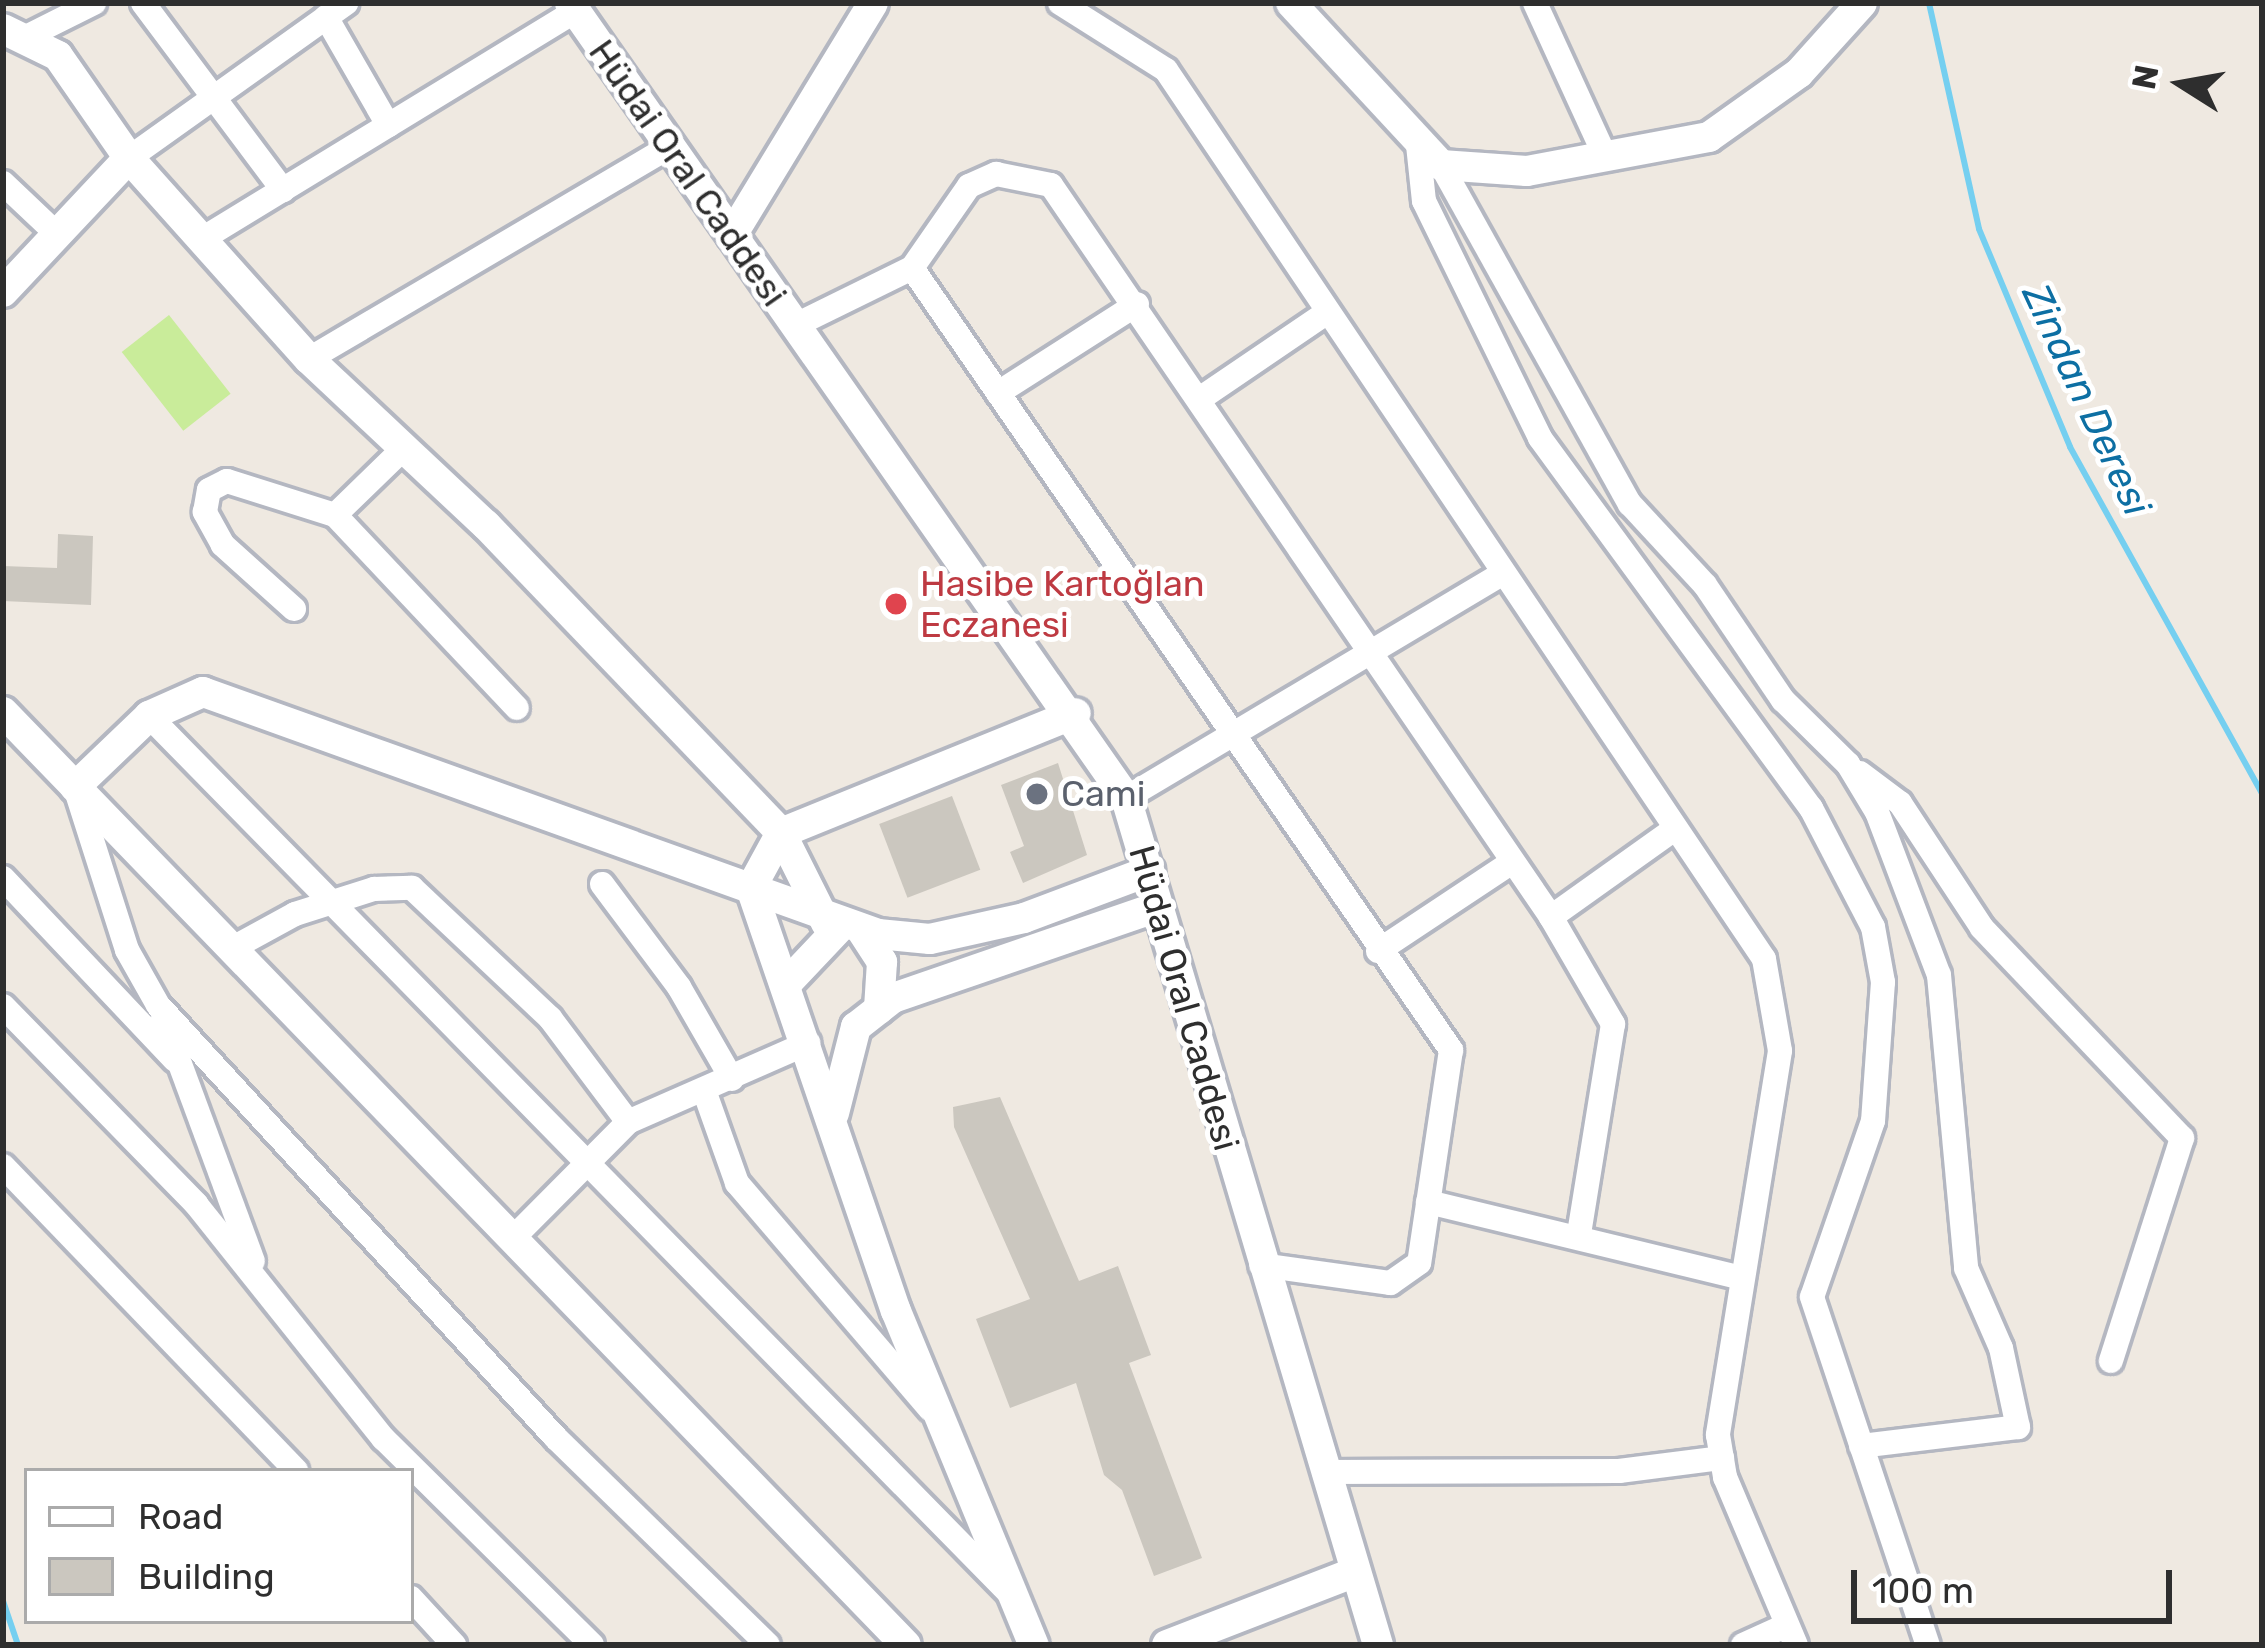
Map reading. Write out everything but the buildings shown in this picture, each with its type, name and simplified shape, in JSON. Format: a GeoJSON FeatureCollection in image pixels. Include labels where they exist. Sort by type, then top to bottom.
{"type":"FeatureCollection","features":[{"type":"Feature","properties":{"kind":"street"},"geometry":{"type":"LineString","coordinates":[[15,32],[94,3]]}},
{"type":"Feature","properties":{"kind":"street"},"geometry":{"type":"LineString","coordinates":[[143,3],[283,190]]}},
{"type":"Feature","properties":{"kind":"street"},"geometry":{"type":"LineString","coordinates":[[732,236],[873,3]]}},
{"type":"Feature","properties":{"kind":"street"},"geometry":{"type":"LineString","coordinates":[[1060,3],[1166,70],[1498,576],[1763,959],[1780,1009],[1724,1358],[1722,1458],[1791,1635],[1742,1645]]}},
{"type":"Feature","properties":{"kind":"street"},"geometry":{"type":"LineString","coordinates":[[1291,3],[1430,155],[1630,504],[1705,584],[1783,700],[1848,764],[1900,803],[1982,928],[2182,1138],[2110,1361]]}},
{"type":"Feature","properties":{"kind":"street"},"geometry":{"type":"LineString","coordinates":[[1534,3],[1606,158]]}},
{"type":"Feature","properties":{"kind":"street"},"geometry":{"type":"LineString","coordinates":[[1430,155],[1527,171],[1709,137],[1799,73],[1862,3]]}},
{"type":"Feature","properties":{"kind":"street"},"geometry":{"type":"LineString","coordinates":[[202,239],[573,7]]}},
{"type":"Feature","properties":{"kind":"street","name":"Hüdai Oral Caddesi"},"geometry":{"type":"LineString","coordinates":[[573,7],[794,326],[1076,713],[1126,798],[1261,1265],[1378,1645]]}},
{"type":"Feature","properties":{"kind":"street"},"geometry":{"type":"LineString","coordinates":[[3,292],[129,158],[336,10],[388,125]]}},
{"type":"Feature","properties":{"kind":"street"},"geometry":{"type":"LineString","coordinates":[[15,32],[58,56],[129,158],[309,359],[404,448],[781,833],[843,927],[882,962],[833,1119]]}},
{"type":"Feature","properties":{"kind":"street"},"geometry":{"type":"LineString","coordinates":[[309,359],[670,146]]}},
{"type":"Feature","properties":{"kind":"street"},"geometry":{"type":"LineString","coordinates":[[1430,155],[1424,201],[1540,438],[1811,808],[1873,927],[1883,982],[1873,1121],[1812,1297],[1928,1645]]}},
{"type":"Feature","properties":{"kind":"street"},"geometry":{"type":"LineString","coordinates":[[794,326],[912,268],[969,186],[1027,176],[1051,185],[1201,398],[1368,656],[1551,917],[1613,1024],[1579,1234]]}},
{"type":"Feature","properties":{"kind":"street"},"geometry":{"type":"LineString","coordinates":[[3,183],[57,235]]}},
{"type":"Feature","properties":{"kind":"street"},"geometry":{"type":"LineString","coordinates":[[912,268],[1378,951],[1451,1049],[1419,1263],[1405,1278],[1261,1265]]}},
{"type":"Feature","properties":{"kind":"street"},"geometry":{"type":"LineString","coordinates":[[998,393],[1137,304]]}},
{"type":"Feature","properties":{"kind":"street"},"geometry":{"type":"LineString","coordinates":[[1201,398],[1327,313]]}},
{"type":"Feature","properties":{"kind":"street"},"geometry":{"type":"LineString","coordinates":[[335,514],[404,448]]}},
{"type":"Feature","properties":{"kind":"street"},"geometry":{"type":"LineString","coordinates":[[294,609],[223,545],[205,512],[209,490],[226,481],[335,514],[518,708]]}},
{"type":"Feature","properties":{"kind":"street"},"geometry":{"type":"LineString","coordinates":[[1126,798],[1235,740],[1498,576]]}},
{"type":"Feature","properties":{"kind":"street"},"geometry":{"type":"LineString","coordinates":[[75,787],[148,716],[202,692],[267,710],[751,888],[843,927],[929,939],[1024,918],[1149,871]]}},
{"type":"Feature","properties":{"kind":"street"},"geometry":{"type":"LineString","coordinates":[[3,712],[906,1645]]}},
{"type":"Feature","properties":{"kind":"street"},"geometry":{"type":"LineString","coordinates":[[751,888],[781,833],[1076,713]]}},
{"type":"Feature","properties":{"kind":"street"},"geometry":{"type":"LineString","coordinates":[[148,716],[1016,1600]]}},
{"type":"Feature","properties":{"kind":"street"},"geometry":{"type":"LineString","coordinates":[[1848,764],[1940,975],[1966,1268],[2001,1348],[2018,1427],[1861,1446]]}},
{"type":"Feature","properties":{"kind":"street"},"geometry":{"type":"LineString","coordinates":[[75,787],[127,950],[158,1005],[260,1280]]}},
{"type":"Feature","properties":{"kind":"street"},"geometry":{"type":"LineString","coordinates":[[1551,917],[1672,830]]}},
{"type":"Feature","properties":{"kind":"street"},"geometry":{"type":"LineString","coordinates":[[1378,951],[1512,862]]}},
{"type":"Feature","properties":{"kind":"street"},"geometry":{"type":"LineString","coordinates":[[3,878],[181,1066]]}},
{"type":"Feature","properties":{"kind":"street"},"geometry":{"type":"LineString","coordinates":[[602,884],[680,987],[732,1079]]}},
{"type":"Feature","properties":{"kind":"street"},"geometry":{"type":"LineString","coordinates":[[231,949],[374,889],[412,888],[550,1018],[628,1122]]}},
{"type":"Feature","properties":{"kind":"street"},"geometry":{"type":"LineString","coordinates":[[751,888],[943,1424],[1034,1645]]}},
{"type":"Feature","properties":{"kind":"street"},"geometry":{"type":"LineString","coordinates":[[512,1240],[628,1122],[705,1093],[1020,947],[1158,908]]}},
{"type":"Feature","properties":{"kind":"street"},"geometry":{"type":"LineString","coordinates":[[788,981],[843,927]]}},
{"type":"Feature","properties":{"kind":"street"},"geometry":{"type":"LineString","coordinates":[[158,1005],[556,1438],[768,1645]]}},
{"type":"Feature","properties":{"kind":"street"},"geometry":{"type":"LineString","coordinates":[[3,1006],[260,1280],[382,1438],[412,1468]]}},
{"type":"Feature","properties":{"kind":"street"},"geometry":{"type":"LineString","coordinates":[[705,1093],[737,1183],[943,1424]]}},
{"type":"Feature","properties":{"kind":"street"},"geometry":{"type":"LineString","coordinates":[[3,1166],[293,1468]]}},
{"type":"Feature","properties":{"kind":"street"},"geometry":{"type":"LineString","coordinates":[[1428,1202],[1579,1234],[1739,1277]]}},
{"type":"Feature","properties":{"kind":"street"},"geometry":{"type":"LineString","coordinates":[[382,1438],[384,1468]]}},
{"type":"Feature","properties":{"kind":"street"},"geometry":{"type":"LineString","coordinates":[[1324,1472],[1618,1471],[1722,1458]]}},
{"type":"Feature","properties":{"kind":"street"},"geometry":{"type":"LineString","coordinates":[[414,1470],[592,1645]]}},
{"type":"Feature","properties":{"kind":"street"},"geometry":{"type":"LineString","coordinates":[[1168,1645],[1355,1572]]}},
{"type":"Feature","properties":{"kind":"street"},"geometry":{"type":"LineString","coordinates":[[414,1601],[454,1645]]}},
{"type":"Feature","properties":{"kind":"green space"},"geometry":{"type":"Polygon","coordinates":[[[169,315],[231,394],[183,431],[122,352],[169,315]]]}},
{"type":"Feature","properties":{"kind":"waterway","name":"Zindan Deresi"},"geometry":{"type":"LineString","coordinates":[[1929,3],[1979,229],[2070,447],[2262,794]]}},
{"type":"Feature","properties":{"kind":"waterway"},"geometry":{"type":"LineString","coordinates":[[3,1601],[18,1645]]}},
{"type":"Feature","properties":{"kind":"place","name":"Hasibe Kartoğlan Eczanesi"},"geometry":{"type":"Point","coordinates":[896,604]}},
{"type":"Feature","properties":{"kind":"place","name":"Cami"},"geometry":{"type":"Point","coordinates":[1037,794]}}]}
